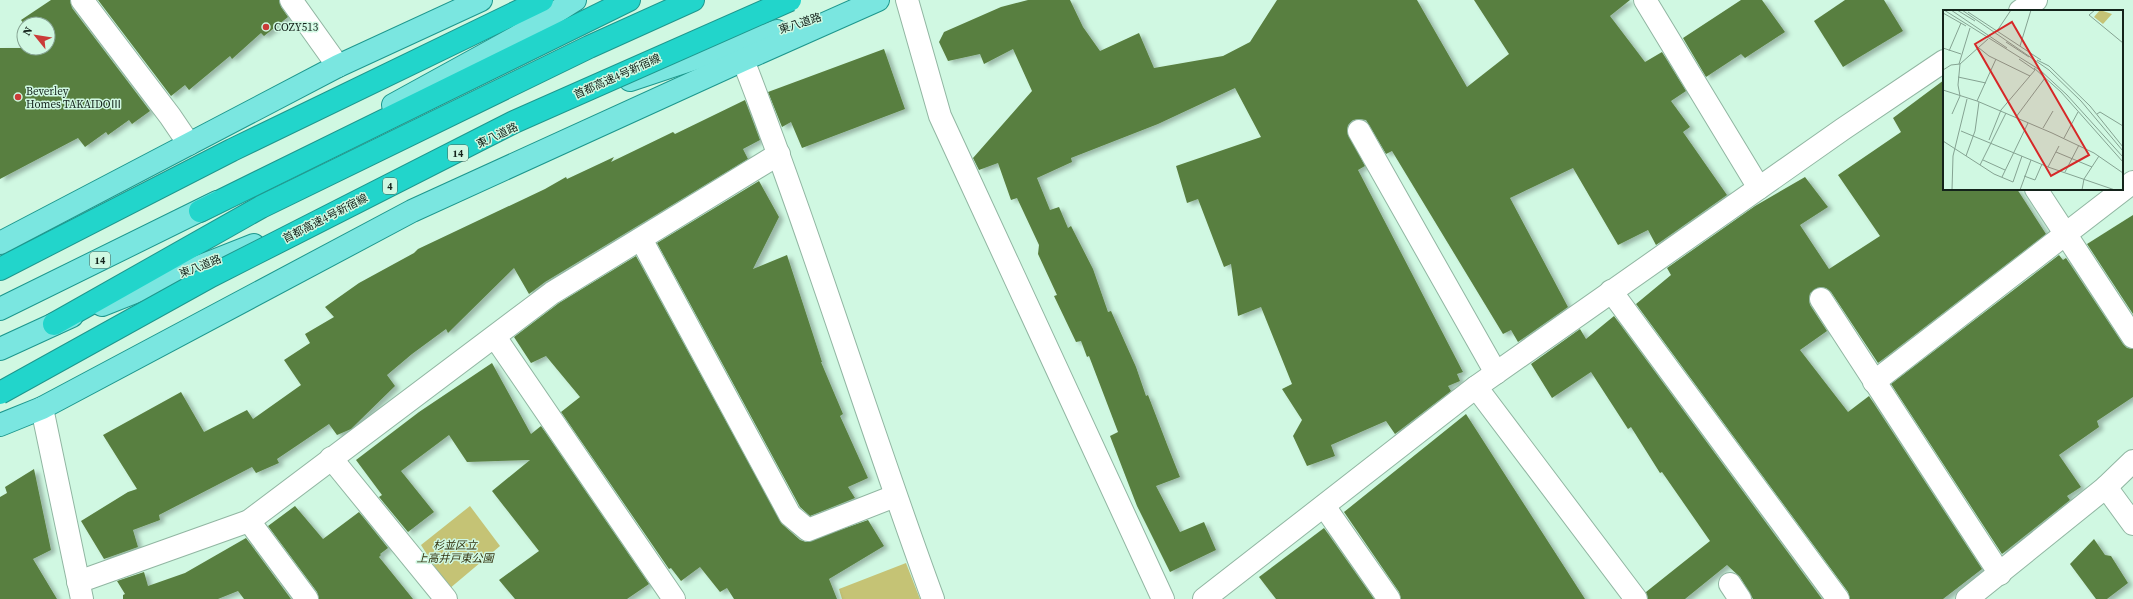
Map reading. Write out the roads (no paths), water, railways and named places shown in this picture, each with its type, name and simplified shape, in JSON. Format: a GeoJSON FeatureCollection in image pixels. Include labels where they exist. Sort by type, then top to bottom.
{"type":"FeatureCollection","features":[{"type":"Feature","properties":{"kind":"highway"},"geometry":{"type":"LineString","coordinates":[[0,269],[232,150],[542,0]]}},
{"type":"Feature","properties":{"kind":"highway"},"geometry":{"type":"LineString","coordinates":[[200,211],[629,0]]}},
{"type":"Feature","properties":{"kind":"highway"},"geometry":{"type":"LineString","coordinates":[[54,324],[261,207],[589,47],[693,0]]}},
{"type":"Feature","properties":{"kind":"highway","name":"首都高速4号新宿線"},"geometry":{"type":"LineString","coordinates":[[0,393],[211,276],[514,122],[790,0]]}},
{"type":"Feature","properties":{"kind":"main road"},"geometry":{"type":"LineString","coordinates":[[1,241],[338,66],[481,0]]}},
{"type":"Feature","properties":{"kind":"main road","name":"14"},"geometry":{"type":"LineString","coordinates":[[0,309],[200,211],[515,38],[575,0]]}},
{"type":"Feature","properties":{"kind":"main road","name":"東八道路"},"geometry":{"type":"LineString","coordinates":[[0,349],[54,324],[276,236],[588,94],[870,0]]}},
{"type":"Feature","properties":{"kind":"main road"},"geometry":{"type":"LineString","coordinates":[[0,425],[42,408],[412,211],[878,0]]}},
{"type":"Feature","properties":{"kind":"street"},"geometry":{"type":"LineString","coordinates":[[82,0],[170,116],[189,144]]}},
{"type":"Feature","properties":{"kind":"street"},"geometry":{"type":"LineString","coordinates":[[291,0],[338,66]]}},
{"type":"Feature","properties":{"kind":"street"},"geometry":{"type":"LineString","coordinates":[[908,0],[940,116],[1163,599]]}},
{"type":"Feature","properties":{"kind":"street"},"geometry":{"type":"LineString","coordinates":[[1645,0],[1759,188]]}},
{"type":"Feature","properties":{"kind":"street"},"geometry":{"type":"LineString","coordinates":[[2021,10],[2036,0]]}},
{"type":"Feature","properties":{"kind":"street"},"geometry":{"type":"LineString","coordinates":[[743,60],[779,154],[895,496],[933,599]]}},
{"type":"Feature","properties":{"kind":"street"},"geometry":{"type":"LineString","coordinates":[[1204,599],[1222,583],[1324,506],[1476,387],[1611,291],[1943,62]]}},
{"type":"Feature","properties":{"kind":"street"},"geometry":{"type":"LineString","coordinates":[[1359,131],[1496,373]]}},
{"type":"Feature","properties":{"kind":"street"},"geometry":{"type":"LineString","coordinates":[[42,408],[80,590],[249,521],[330,458],[495,337],[552,293],[779,154]]}},
{"type":"Feature","properties":{"kind":"street"},"geometry":{"type":"LineString","coordinates":[[2123,190],[2133,182]]}},
{"type":"Feature","properties":{"kind":"street"},"geometry":{"type":"LineString","coordinates":[[2037,190],[2133,337]]}},
{"type":"Feature","properties":{"kind":"street"},"geometry":{"type":"LineString","coordinates":[[1874,382],[2123,190]]}},
{"type":"Feature","properties":{"kind":"street"},"geometry":{"type":"LineString","coordinates":[[641,239],[790,515],[808,530],[895,496]]}},
{"type":"Feature","properties":{"kind":"street"},"geometry":{"type":"LineString","coordinates":[[1611,291],[1838,599]]}},
{"type":"Feature","properties":{"kind":"street"},"geometry":{"type":"LineString","coordinates":[[1821,299],[2000,574]]}},
{"type":"Feature","properties":{"kind":"street"},"geometry":{"type":"LineString","coordinates":[[495,337],[674,599]]}},
{"type":"Feature","properties":{"kind":"street"},"geometry":{"type":"LineString","coordinates":[[1476,387],[1636,599]]}},
{"type":"Feature","properties":{"kind":"street"},"geometry":{"type":"LineString","coordinates":[[330,458],[444,598]]}},
{"type":"Feature","properties":{"kind":"street"},"geometry":{"type":"LineString","coordinates":[[1967,599],[2000,574],[2119,496],[2133,462]]}},
{"type":"Feature","properties":{"kind":"street"},"geometry":{"type":"LineString","coordinates":[[2119,496],[2133,524]]}},
{"type":"Feature","properties":{"kind":"street"},"geometry":{"type":"LineString","coordinates":[[1324,506],[1389,599]]}},
{"type":"Feature","properties":{"kind":"street"},"geometry":{"type":"LineString","coordinates":[[249,521],[307,599]]}},
{"type":"Feature","properties":{"kind":"place","name":"COZY513"},"geometry":{"type":"Point","coordinates":[266,27]}},
{"type":"Feature","properties":{"kind":"place","name":"Beverley Homes TAKAIDOⅢ"},"geometry":{"type":"Point","coordinates":[18,97]}},
{"type":"Feature","properties":{"kind":"park label","name":"杉並区立 上高井戸東公園"},"geometry":{"type":"Point","coordinates":[455,551]}}]}
